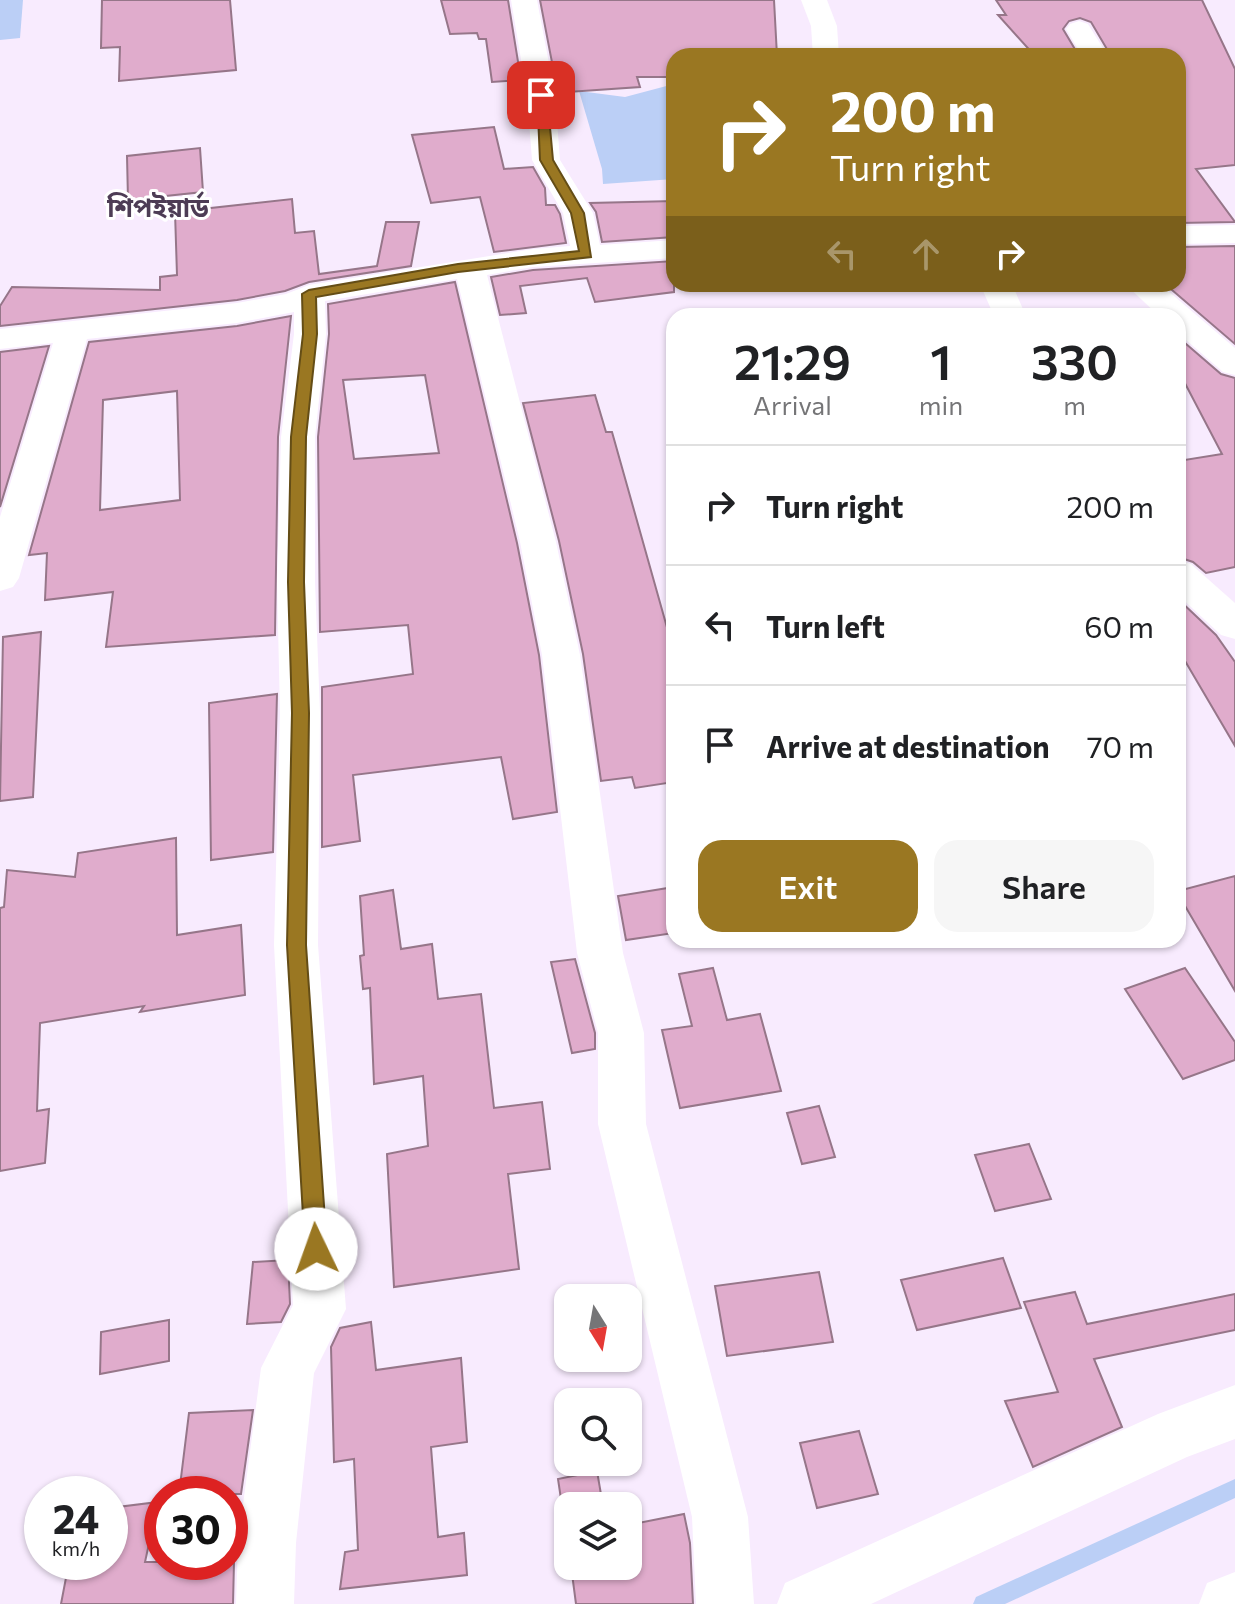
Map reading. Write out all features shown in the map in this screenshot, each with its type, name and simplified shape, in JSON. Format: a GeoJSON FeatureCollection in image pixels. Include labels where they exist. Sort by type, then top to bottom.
{"type":"FeatureCollection","features":[{"type":"Feature","properties":{"kind":"street"},"geometry":{"type":"LineString","coordinates":[[524,0],[541,95],[546,160],[578,213],[587,254]]}},
{"type":"Feature","properties":{"kind":"street"},"geometry":{"type":"LineString","coordinates":[[814,0],[824,26],[825,48]]}},
{"type":"Feature","properties":{"kind":"street"},"geometry":{"type":"LineString","coordinates":[[1079,29],[1090,48]]}},
{"type":"Feature","properties":{"kind":"street"},"geometry":{"type":"LineString","coordinates":[[1186,235],[1235,234]]}},
{"type":"Feature","properties":{"kind":"street"},"geometry":{"type":"LineString","coordinates":[[0,339],[237,313],[295,302],[309,294],[470,268],[587,254],[666,249]]}},
{"type":"Feature","properties":{"kind":"street"},"geometry":{"type":"LineString","coordinates":[[470,268],[538,542],[561,655],[600,953],[621,1033],[622,1124],[720,1517],[725,1604]]}},
{"type":"Feature","properties":{"kind":"street"},"geometry":{"type":"LineString","coordinates":[[1150,292],[1169,308]]}},
{"type":"Feature","properties":{"kind":"street"},"geometry":{"type":"LineString","coordinates":[[265,1604],[267,1543],[288,1368],[320,1309],[296,945],[300,713],[296,582],[298,437],[310,334],[309,294]]}},
{"type":"Feature","properties":{"kind":"street"},"geometry":{"type":"LineString","coordinates":[[1186,323],[1235,365]]}},
{"type":"Feature","properties":{"kind":"street"},"geometry":{"type":"LineString","coordinates":[[0,578],[73,331]]}},
{"type":"Feature","properties":{"kind":"street"},"geometry":{"type":"LineString","coordinates":[[1186,580],[1235,625]]}},
{"type":"Feature","properties":{"kind":"street"},"geometry":{"type":"LineString","coordinates":[[806,1604],[1177,1433],[1235,1412]]}},
{"type":"Feature","properties":{"kind":"street"},"geometry":{"type":"LineString","coordinates":[[1228,1604],[1235,1601]]}},
{"type":"Feature","properties":{"kind":"water"},"geometry":{"type":"Polygon","coordinates":[[[0,0],[23,0],[20,38],[0,40],[0,0]]]}},
{"type":"Feature","properties":{"kind":"water"},"geometry":{"type":"Polygon","coordinates":[[[666,86],[666,180],[603,184],[602,169],[579,91],[625,97],[666,86]]]}},
{"type":"Feature","properties":{"kind":"building"},"geometry":{"type":"Polygon","coordinates":[[[102,0],[230,0],[236,70],[119,81],[120,47],[101,48],[102,0]]]}},
{"type":"Feature","properties":{"kind":"building"},"geometry":{"type":"Polygon","coordinates":[[[441,0],[508,0],[521,80],[492,82],[486,39],[479,39],[477,33],[450,34],[441,0]]]}},
{"type":"Feature","properties":{"kind":"building"},"geometry":{"type":"Polygon","coordinates":[[[540,0],[774,0],[777,48],[666,48],[666,77],[637,77],[640,87],[568,92],[565,77],[555,78],[540,0]]]}},
{"type":"Feature","properties":{"kind":"building"},"geometry":{"type":"Polygon","coordinates":[[[996,0],[1202,0],[1235,69],[1235,165],[1196,169],[1235,222],[1186,223],[1186,48],[1106,48],[1091,22],[1080,18],[1069,21],[1063,29],[1074,48],[1028,48],[998,15],[1006,15],[996,0]]]}},
{"type":"Feature","properties":{"kind":"building"},"geometry":{"type":"Polygon","coordinates":[[[494,127],[504,169],[533,167],[545,188],[546,205],[555,205],[560,214],[566,243],[494,252],[480,197],[431,203],[412,135],[494,127]]]}},
{"type":"Feature","properties":{"kind":"building"},"geometry":{"type":"Polygon","coordinates":[[[200,148],[203,192],[128,200],[127,156],[200,148]]]}},
{"type":"Feature","properties":{"kind":"building"},"geometry":{"type":"Polygon","coordinates":[[[292,199],[295,233],[314,231],[319,274],[377,266],[386,222],[419,222],[411,266],[309,282],[285,291],[237,300],[0,326],[0,306],[12,287],[160,290],[160,277],[177,275],[175,212],[292,199]]]}},
{"type":"Feature","properties":{"kind":"building"},"geometry":{"type":"Polygon","coordinates":[[[666,201],[666,238],[602,242],[596,212],[590,203],[666,201]]]}},
{"type":"Feature","properties":{"kind":"building"},"geometry":{"type":"Polygon","coordinates":[[[1235,246],[1235,344],[1174,292],[1186,292],[1186,247],[1235,246]]]}},
{"type":"Feature","properties":{"kind":"building"},"geometry":{"type":"Polygon","coordinates":[[[666,262],[666,292],[674,292],[595,302],[587,278],[520,286],[526,313],[500,315],[491,277],[533,270],[666,262]]]}},
{"type":"Feature","properties":{"kind":"building"},"geometry":{"type":"Polygon","coordinates":[[[455,282],[517,543],[539,655],[557,812],[513,819],[501,757],[353,775],[360,841],[322,847],[322,687],[413,674],[408,625],[320,632],[318,437],[329,334],[328,304],[455,282]],[[425,375],[343,380],[354,459],[439,453],[425,375]]]}},
{"type":"Feature","properties":{"kind":"building"},"geometry":{"type":"Polygon","coordinates":[[[291,316],[278,437],[275,635],[106,647],[113,592],[45,600],[47,553],[29,555],[89,342],[237,326],[291,316]],[[177,391],[103,400],[100,510],[180,500],[177,391]]]}},
{"type":"Feature","properties":{"kind":"building"},"geometry":{"type":"Polygon","coordinates":[[[1186,344],[1221,374],[1235,378],[1235,567],[1206,573],[1186,560],[1186,460],[1222,454],[1186,385],[1186,344]]]}},
{"type":"Feature","properties":{"kind":"building"},"geometry":{"type":"Polygon","coordinates":[[[49,346],[0,507],[0,352],[49,346]]]}},
{"type":"Feature","properties":{"kind":"building"},"geometry":{"type":"Polygon","coordinates":[[[595,395],[606,432],[612,432],[666,624],[666,783],[635,788],[632,777],[601,781],[583,654],[559,541],[523,403],[595,395]]]}},
{"type":"Feature","properties":{"kind":"building"},"geometry":{"type":"Polygon","coordinates":[[[1186,607],[1216,635],[1235,662],[1235,746],[1186,663],[1186,607]]]}},
{"type":"Feature","properties":{"kind":"building"},"geometry":{"type":"Polygon","coordinates":[[[41,632],[33,797],[0,801],[3,637],[41,632]]]}},
{"type":"Feature","properties":{"kind":"building"},"geometry":{"type":"Polygon","coordinates":[[[277,694],[273,852],[211,860],[209,703],[277,694]]]}},
{"type":"Feature","properties":{"kind":"building"},"geometry":{"type":"Polygon","coordinates":[[[176,838],[177,935],[241,925],[245,995],[140,1012],[144,1006],[40,1023],[37,1111],[49,1109],[45,1163],[0,1171],[0,908],[4,907],[7,870],[75,877],[78,853],[176,838]]]}},
{"type":"Feature","properties":{"kind":"building"},"geometry":{"type":"Polygon","coordinates":[[[1235,876],[1235,991],[1186,908],[1186,889],[1235,876]]]}},
{"type":"Feature","properties":{"kind":"building"},"geometry":{"type":"Polygon","coordinates":[[[666,888],[666,934],[626,940],[618,896],[666,888]]]}},
{"type":"Feature","properties":{"kind":"building"},"geometry":{"type":"Polygon","coordinates":[[[393,890],[401,949],[432,944],[438,999],[481,994],[494,1108],[542,1102],[550,1169],[508,1174],[519,1269],[394,1287],[387,1154],[428,1146],[423,1076],[374,1084],[370,988],[363,989],[360,956],[364,955],[360,896],[393,890]]]}},
{"type":"Feature","properties":{"kind":"building"},"geometry":{"type":"Polygon","coordinates":[[[575,959],[595,1033],[595,1049],[572,1053],[551,962],[575,959]]]}},
{"type":"Feature","properties":{"kind":"building"},"geometry":{"type":"Polygon","coordinates":[[[713,968],[727,1020],[760,1014],[781,1091],[680,1108],[662,1030],[692,1026],[679,974],[713,968]]]}},
{"type":"Feature","properties":{"kind":"building"},"geometry":{"type":"Polygon","coordinates":[[[1185,968],[1235,1042],[1235,1060],[1183,1079],[1125,989],[1185,968]]]}},
{"type":"Feature","properties":{"kind":"building"},"geometry":{"type":"Polygon","coordinates":[[[819,1106],[835,1157],[802,1164],[787,1113],[819,1106]]]}},
{"type":"Feature","properties":{"kind":"building"},"geometry":{"type":"Polygon","coordinates":[[[1029,1144],[1051,1199],[995,1211],[975,1155],[1029,1144]]]}},
{"type":"Feature","properties":{"kind":"building"},"geometry":{"type":"Polygon","coordinates":[[[1003,1258],[1021,1308],[917,1330],[901,1280],[1003,1258]]]}},
{"type":"Feature","properties":{"kind":"building"},"geometry":{"type":"Polygon","coordinates":[[[288,1260],[290,1304],[281,1322],[247,1324],[253,1262],[288,1260]]]}},
{"type":"Feature","properties":{"kind":"building"},"geometry":{"type":"Polygon","coordinates":[[[819,1272],[833,1342],[727,1356],[715,1286],[819,1272]]]}},
{"type":"Feature","properties":{"kind":"building"},"geometry":{"type":"Polygon","coordinates":[[[1075,1292],[1087,1324],[1235,1294],[1235,1330],[1094,1359],[1122,1427],[1033,1467],[1005,1401],[1058,1392],[1024,1302],[1075,1292]]]}},
{"type":"Feature","properties":{"kind":"building"},"geometry":{"type":"Polygon","coordinates":[[[169,1320],[169,1361],[100,1374],[101,1332],[169,1320]]]}},
{"type":"Feature","properties":{"kind":"building"},"geometry":{"type":"Polygon","coordinates":[[[371,1322],[376,1370],[461,1358],[467,1442],[431,1447],[438,1537],[464,1533],[467,1575],[340,1589],[345,1552],[358,1550],[354,1459],[334,1462],[331,1347],[340,1328],[371,1322]]]}},
{"type":"Feature","properties":{"kind":"building"},"geometry":{"type":"Polygon","coordinates":[[[253,1410],[244,1476],[181,1476],[189,1413],[253,1410]]]}},
{"type":"Feature","properties":{"kind":"building"},"geometry":{"type":"Polygon","coordinates":[[[859,1431],[878,1494],[817,1508],[800,1443],[859,1431]]]}},
{"type":"Feature","properties":{"kind":"building"},"geometry":{"type":"Polygon","coordinates":[[[598,1476],[601,1492],[560,1492],[558,1479],[598,1476]]]}},
{"type":"Feature","properties":{"kind":"building"},"geometry":{"type":"Polygon","coordinates":[[[144,1504],[144,1580],[234,1580],[233,1604],[61,1604],[66,1580],[128,1580],[128,1506],[144,1504]]]}},
{"type":"Feature","properties":{"kind":"building"},"geometry":{"type":"Polygon","coordinates":[[[684,1514],[690,1543],[693,1604],[576,1604],[573,1580],[642,1580],[642,1522],[684,1514]]]}},
{"type":"Feature","properties":{"kind":"waterway"},"geometry":{"type":"LineString","coordinates":[[983,1604],[1235,1488]]}},
{"type":"Feature","properties":{"kind":"district","name":"শিপইয়ার্ড"},"geometry":{"type":"Point","coordinates":[158,206]}},
{"type":"Feature","properties":{"kind":"route"},"geometry":{"type":"LineString","coordinates":[[316,1249],[296,945],[300,713],[296,582],[298,437],[310,334],[309,294],[458,268],[587,254],[578,213],[546,160],[541,95]]}}]}
